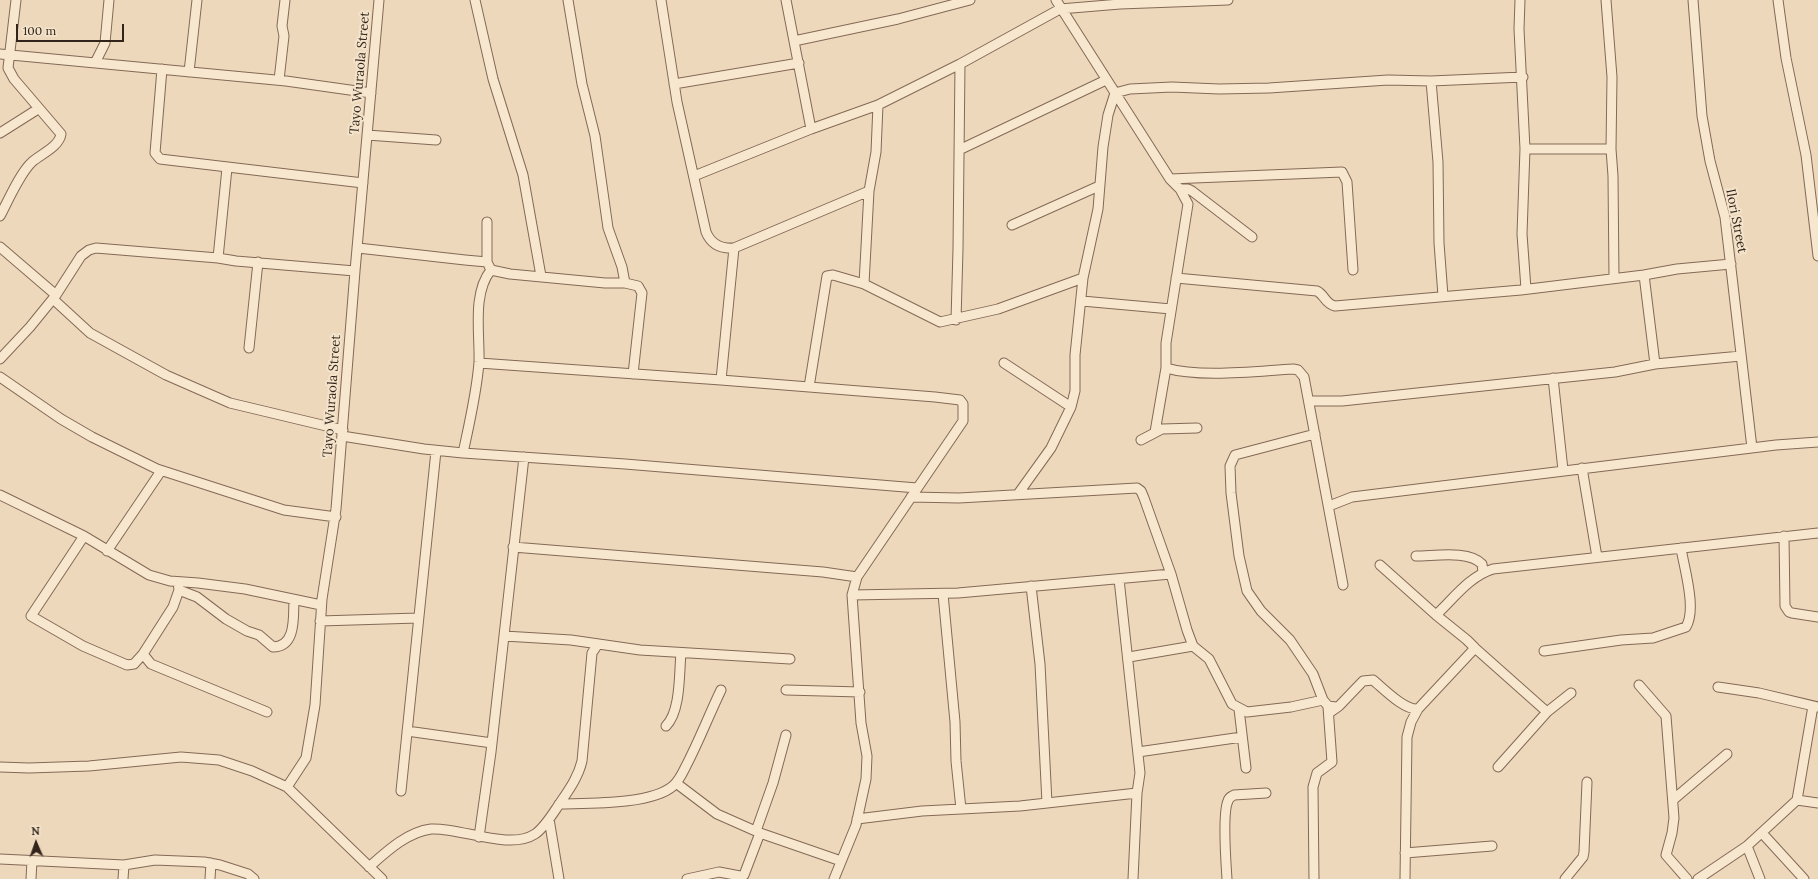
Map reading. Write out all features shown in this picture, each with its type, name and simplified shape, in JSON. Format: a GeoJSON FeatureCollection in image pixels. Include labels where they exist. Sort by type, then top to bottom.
{"type":"FeatureCollection","features":[{"type":"Feature","properties":{"kind":"street"},"geometry":{"type":"LineString","coordinates":[[0,216],[31,163],[61,139],[61,134],[14,79],[8,68],[4,54],[16,0]]}},
{"type":"Feature","properties":{"kind":"street"},"geometry":{"type":"LineString","coordinates":[[95,63],[105,43],[109,0]]}},
{"type":"Feature","properties":{"kind":"street"},"geometry":{"type":"LineString","coordinates":[[189,72],[197,0]]}},
{"type":"Feature","properties":{"kind":"street"},"geometry":{"type":"LineString","coordinates":[[279,80],[284,36],[282,26],[285,0]]}},
{"type":"Feature","properties":{"kind":"street","name":"Tayo Wuraola Street"},"geometry":{"type":"LineString","coordinates":[[287,787],[306,758],[315,705],[321,605],[336,517],[355,271],[380,0]]}},
{"type":"Feature","properties":{"kind":"street"},"geometry":{"type":"LineString","coordinates":[[475,0],[494,79],[523,175],[541,276]]}},
{"type":"Feature","properties":{"kind":"street"},"geometry":{"type":"LineString","coordinates":[[568,0],[582,84],[595,136],[608,228],[622,267],[625,283]]}},
{"type":"Feature","properties":{"kind":"street"},"geometry":{"type":"LineString","coordinates":[[786,0],[811,129]]}},
{"type":"Feature","properties":{"kind":"street"},"geometry":{"type":"LineString","coordinates":[[794,41],[898,19],[970,0]]}},
{"type":"Feature","properties":{"kind":"street"},"geometry":{"type":"LineString","coordinates":[[694,176],[811,129],[878,105],[960,64],[1058,4],[1120,4],[1228,0]]}},
{"type":"Feature","properties":{"kind":"street"},"geometry":{"type":"LineString","coordinates":[[1520,0],[1519,29],[1525,149],[1522,234],[1526,289]]}},
{"type":"Feature","properties":{"kind":"street"},"geometry":{"type":"LineString","coordinates":[[1606,0],[1612,77],[1611,150],[1613,183],[1614,278]]}},
{"type":"Feature","properties":{"kind":"street","name":"Ilori Street"},"geometry":{"type":"LineString","coordinates":[[1693,0],[1702,116],[1710,161],[1725,218],[1752,448]]}},
{"type":"Feature","properties":{"kind":"street"},"geometry":{"type":"LineString","coordinates":[[1778,0],[1786,58],[1806,155],[1818,256]]}},
{"type":"Feature","properties":{"kind":"street"},"geometry":{"type":"LineString","coordinates":[[663,1],[677,102],[708,238],[716,245],[734,248],[869,191]]}},
{"type":"Feature","properties":{"kind":"street"},"geometry":{"type":"LineString","coordinates":[[1058,4],[1114,93],[1170,179],[1180,189],[1188,204],[1166,343],[1166,368],[1155,432]]}},
{"type":"Feature","properties":{"kind":"street"},"geometry":{"type":"LineString","coordinates":[[4,54],[40,59],[279,80],[371,93]]}},
{"type":"Feature","properties":{"kind":"street"},"geometry":{"type":"LineString","coordinates":[[674,84],[799,63]]}},
{"type":"Feature","properties":{"kind":"street"},"geometry":{"type":"LineString","coordinates":[[956,320],[960,64]]}},
{"type":"Feature","properties":{"kind":"street"},"geometry":{"type":"LineString","coordinates":[[162,69],[156,142],[157,156],[160,159],[363,183]]}},
{"type":"Feature","properties":{"kind":"street"},"geometry":{"type":"LineString","coordinates":[[1114,93],[1130,89],[1172,87],[1219,89],[1269,88],[1388,80],[1431,81],[1522,78]]}},
{"type":"Feature","properties":{"kind":"street"},"geometry":{"type":"LineString","coordinates":[[959,150],[1106,80]]}},
{"type":"Feature","properties":{"kind":"street"},"geometry":{"type":"LineString","coordinates":[[1431,81],[1438,162],[1439,243],[1443,296]]}},
{"type":"Feature","properties":{"kind":"street"},"geometry":{"type":"LineString","coordinates":[[1018,494],[1051,448],[1071,407],[1075,391],[1075,355],[1082,301],[1083,278],[1098,209],[1099,186],[1108,115],[1114,93]]}},
{"type":"Feature","properties":{"kind":"street"},"geometry":{"type":"LineString","coordinates":[[864,284],[869,191],[876,152],[878,105]]}},
{"type":"Feature","properties":{"kind":"street"},"geometry":{"type":"LineString","coordinates":[[0,133],[38,108]]}},
{"type":"Feature","properties":{"kind":"street"},"geometry":{"type":"LineString","coordinates":[[368,135],[436,140]]}},
{"type":"Feature","properties":{"kind":"street"},"geometry":{"type":"LineString","coordinates":[[1525,149],[1611,150]]}},
{"type":"Feature","properties":{"kind":"street"},"geometry":{"type":"LineString","coordinates":[[218,258],[227,168]]}},
{"type":"Feature","properties":{"kind":"street"},"geometry":{"type":"LineString","coordinates":[[1170,179],[1342,172],[1347,182],[1353,270]]}},
{"type":"Feature","properties":{"kind":"street"},"geometry":{"type":"LineString","coordinates":[[1012,225],[1099,186]]}},
{"type":"Feature","properties":{"kind":"street"},"geometry":{"type":"LineString","coordinates":[[1180,189],[1188,189],[1192,191],[1252,237]]}},
{"type":"Feature","properties":{"kind":"street"},"geometry":{"type":"LineString","coordinates":[[463,453],[471,417],[479,363],[478,330],[482,289],[484,278],[489,266],[487,222]]}},
{"type":"Feature","properties":{"kind":"street"},"geometry":{"type":"LineString","coordinates":[[0,246],[90,333],[166,375],[230,403],[343,433],[436,450],[463,453],[524,456],[917,488]]}},
{"type":"Feature","properties":{"kind":"street"},"geometry":{"type":"LineString","coordinates":[[0,359],[30,327],[54,297],[81,256],[89,250],[96,248],[355,271]]}},
{"type":"Feature","properties":{"kind":"street"},"geometry":{"type":"LineString","coordinates":[[358,248],[489,266],[510,274],[605,283],[625,283],[638,286],[642,293],[633,374]]}},
{"type":"Feature","properties":{"kind":"street"},"geometry":{"type":"LineString","coordinates":[[721,380],[734,248]]}},
{"type":"Feature","properties":{"kind":"street"},"geometry":{"type":"LineString","coordinates":[[249,348],[258,262]]}},
{"type":"Feature","properties":{"kind":"street"},"geometry":{"type":"LineString","coordinates":[[1176,278],[1317,291],[1320,292],[1327,303],[1335,306],[1526,289],[1644,275],[1677,269],[1731,264]]}},
{"type":"Feature","properties":{"kind":"street"},"geometry":{"type":"LineString","coordinates":[[809,387],[827,276],[833,275],[864,284],[940,322],[956,320],[998,309],[1083,278]]}},
{"type":"Feature","properties":{"kind":"street"},"geometry":{"type":"LineString","coordinates":[[1644,275],[1655,364]]}},
{"type":"Feature","properties":{"kind":"street"},"geometry":{"type":"LineString","coordinates":[[1082,301],[1171,309]]}},
{"type":"Feature","properties":{"kind":"street"},"geometry":{"type":"LineString","coordinates":[[1308,401],[1342,401],[1615,372],[1655,364],[1741,356]]}},
{"type":"Feature","properties":{"kind":"street"},"geometry":{"type":"LineString","coordinates":[[479,363],[809,387],[960,400],[963,404],[964,421],[857,577],[852,595],[861,723],[867,756],[866,779],[857,819],[834,879]]}},
{"type":"Feature","properties":{"kind":"street"},"geometry":{"type":"LineString","coordinates":[[1004,363],[1071,407]]}},
{"type":"Feature","properties":{"kind":"street"},"geometry":{"type":"LineString","coordinates":[[1166,368],[1187,372],[1234,372],[1293,368],[1298,370],[1304,378],[1343,585]]}},
{"type":"Feature","properties":{"kind":"street"},"geometry":{"type":"LineString","coordinates":[[0,377],[60,419],[92,437],[161,471],[284,510],[336,517]]}},
{"type":"Feature","properties":{"kind":"street"},"geometry":{"type":"LineString","coordinates":[[1553,378],[1563,470]]}},
{"type":"Feature","properties":{"kind":"street"},"geometry":{"type":"LineString","coordinates":[[1141,440],[1155,432],[1162,430],[1198,428]]}},
{"type":"Feature","properties":{"kind":"street"},"geometry":{"type":"LineString","coordinates":[[1314,879],[1313,787],[1317,772],[1332,762],[1329,706],[1313,674],[1290,640],[1261,611],[1247,590],[1238,556],[1230,466],[1233,457],[1240,452],[1315,434]]}},
{"type":"Feature","properties":{"kind":"street"},"geometry":{"type":"LineString","coordinates":[[1329,506],[1352,497],[1563,470],[1752,448],[1818,442]]}},
{"type":"Feature","properties":{"kind":"street"},"geometry":{"type":"LineString","coordinates":[[401,791],[436,450]]}},
{"type":"Feature","properties":{"kind":"street"},"geometry":{"type":"LineString","coordinates":[[480,837],[524,456]]}},
{"type":"Feature","properties":{"kind":"street"},"geometry":{"type":"LineString","coordinates":[[1582,468],[1597,557]]}},
{"type":"Feature","properties":{"kind":"street"},"geometry":{"type":"LineString","coordinates":[[107,551],[161,471]]}},
{"type":"Feature","properties":{"kind":"street"},"geometry":{"type":"LineString","coordinates":[[911,497],[959,498],[1137,488],[1141,491],[1144,498],[1171,574],[1193,646],[1209,659],[1232,704],[1247,712],[1291,707],[1339,706],[1363,681],[1373,680],[1403,704],[1413,709],[1418,709]]}},
{"type":"Feature","properties":{"kind":"street"},"geometry":{"type":"LineString","coordinates":[[0,495],[84,536],[149,575],[170,581],[197,597],[226,619],[247,631],[259,635],[274,647],[285,643],[291,636],[293,630],[294,600]]}},
{"type":"Feature","properties":{"kind":"street"},"geometry":{"type":"LineString","coordinates":[[1436,615],[1474,578],[1483,572],[1493,569],[1818,533]]}},
{"type":"Feature","properties":{"kind":"street"},"geometry":{"type":"LineString","coordinates":[[84,536],[31,616],[83,646],[127,665],[134,664],[143,654],[144,650],[173,606],[178,586]]}},
{"type":"Feature","properties":{"kind":"street"},"geometry":{"type":"LineString","coordinates":[[1784,536],[1785,606],[1789,612],[1818,617]]}},
{"type":"Feature","properties":{"kind":"street"},"geometry":{"type":"LineString","coordinates":[[513,547],[823,572],[857,577]]}},
{"type":"Feature","properties":{"kind":"street"},"geometry":{"type":"LineString","coordinates":[[1544,651],[1621,640],[1653,638],[1686,626],[1691,609],[1681,548]]}},
{"type":"Feature","properties":{"kind":"street"},"geometry":{"type":"LineString","coordinates":[[1416,556],[1462,555],[1475,558],[1482,564],[1483,572]]}},
{"type":"Feature","properties":{"kind":"street"},"geometry":{"type":"LineString","coordinates":[[1380,565],[1547,712]]}},
{"type":"Feature","properties":{"kind":"street"},"geometry":{"type":"LineString","coordinates":[[852,595],[943,594],[1171,574]]}},
{"type":"Feature","properties":{"kind":"street"},"geometry":{"type":"LineString","coordinates":[[1119,579],[1129,657],[1132,708],[1140,773],[1137,793],[1132,879]]}},
{"type":"Feature","properties":{"kind":"street"},"geometry":{"type":"LineString","coordinates":[[178,586],[245,589],[321,605]]}},
{"type":"Feature","properties":{"kind":"street"},"geometry":{"type":"LineString","coordinates":[[1031,586],[1040,664],[1047,803]]}},
{"type":"Feature","properties":{"kind":"street"},"geometry":{"type":"LineString","coordinates":[[943,594],[955,722],[956,761],[961,809]]}},
{"type":"Feature","properties":{"kind":"street"},"geometry":{"type":"LineString","coordinates":[[320,621],[418,618]]}},
{"type":"Feature","properties":{"kind":"street"},"geometry":{"type":"LineString","coordinates":[[504,636],[571,640],[640,650],[790,659]]}},
{"type":"Feature","properties":{"kind":"street"},"geometry":{"type":"LineString","coordinates":[[586,642],[592,653]]}},
{"type":"Feature","properties":{"kind":"street"},"geometry":{"type":"LineString","coordinates":[[369,867],[415,833],[430,829],[451,829],[480,837],[512,840],[525,838],[535,834],[549,819],[579,774],[582,761],[592,653],[598,644]]}},
{"type":"Feature","properties":{"kind":"street"},"geometry":{"type":"LineString","coordinates":[[1129,657],[1193,646]]}},
{"type":"Feature","properties":{"kind":"street"},"geometry":{"type":"LineString","coordinates":[[1405,879],[1407,737],[1411,722],[1418,709],[1475,648]]}},
{"type":"Feature","properties":{"kind":"street"},"geometry":{"type":"LineString","coordinates":[[666,726],[672,720],[677,703],[681,653]]}},
{"type":"Feature","properties":{"kind":"street"},"geometry":{"type":"LineString","coordinates":[[143,654],[151,664],[267,712]]}},
{"type":"Feature","properties":{"kind":"street"},"geometry":{"type":"LineString","coordinates":[[1639,685],[1666,716],[1674,799],[1672,833],[1666,856],[1687,879]]}},
{"type":"Feature","properties":{"kind":"street"},"geometry":{"type":"LineString","coordinates":[[1698,879],[1747,846],[1797,800],[1816,707],[1759,693],[1718,686]]}},
{"type":"Feature","properties":{"kind":"street"},"geometry":{"type":"LineString","coordinates":[[559,804],[632,800],[651,797],[663,793],[676,783],[696,747],[721,690]]}},
{"type":"Feature","properties":{"kind":"street"},"geometry":{"type":"LineString","coordinates":[[786,690],[860,692]]}},
{"type":"Feature","properties":{"kind":"street"},"geometry":{"type":"LineString","coordinates":[[1498,767],[1547,712],[1571,692]]}},
{"type":"Feature","properties":{"kind":"street"},"geometry":{"type":"LineString","coordinates":[[1239,709],[1246,768]]}},
{"type":"Feature","properties":{"kind":"street"},"geometry":{"type":"LineString","coordinates":[[406,731],[492,743]]}},
{"type":"Feature","properties":{"kind":"street"},"geometry":{"type":"LineString","coordinates":[[687,879],[719,872],[744,876],[773,783],[786,735]]}},
{"type":"Feature","properties":{"kind":"street"},"geometry":{"type":"LineString","coordinates":[[1138,752],[1242,737]]}},
{"type":"Feature","properties":{"kind":"street"},"geometry":{"type":"LineString","coordinates":[[1674,799],[1727,754]]}},
{"type":"Feature","properties":{"kind":"street"},"geometry":{"type":"LineString","coordinates":[[0,767],[29,768],[89,766],[180,757],[219,760],[252,771],[287,787],[382,879]]}},
{"type":"Feature","properties":{"kind":"street"},"geometry":{"type":"LineString","coordinates":[[1565,879],[1583,857],[1587,782]]}},
{"type":"Feature","properties":{"kind":"street"},"geometry":{"type":"LineString","coordinates":[[676,783],[717,814],[758,832],[841,861]]}},
{"type":"Feature","properties":{"kind":"street"},"geometry":{"type":"LineString","coordinates":[[857,819],[922,811],[1047,803],[1137,793]]}},
{"type":"Feature","properties":{"kind":"street"},"geometry":{"type":"LineString","coordinates":[[1227,879],[1227,802],[1230,797],[1234,795],[1266,793]]}},
{"type":"Feature","properties":{"kind":"street"},"geometry":{"type":"LineString","coordinates":[[1797,800],[1818,803]]}},
{"type":"Feature","properties":{"kind":"street"},"geometry":{"type":"LineString","coordinates":[[549,819],[559,879]]}},
{"type":"Feature","properties":{"kind":"street"},"geometry":{"type":"LineString","coordinates":[[1762,833],[1804,879]]}},
{"type":"Feature","properties":{"kind":"street"},"geometry":{"type":"LineString","coordinates":[[1405,853],[1492,846]]}},
{"type":"Feature","properties":{"kind":"street"},"geometry":{"type":"LineString","coordinates":[[1747,846],[1760,879]]}},
{"type":"Feature","properties":{"kind":"street"},"geometry":{"type":"LineString","coordinates":[[0,859],[124,864],[155,860],[211,863],[248,874],[254,879]]}},
{"type":"Feature","properties":{"kind":"street"},"geometry":{"type":"LineString","coordinates":[[31,879],[32,861]]}},
{"type":"Feature","properties":{"kind":"street"},"geometry":{"type":"LineString","coordinates":[[210,879],[211,863]]}},
{"type":"Feature","properties":{"kind":"street"},"geometry":{"type":"LineString","coordinates":[[123,879],[124,864]]}}]}
